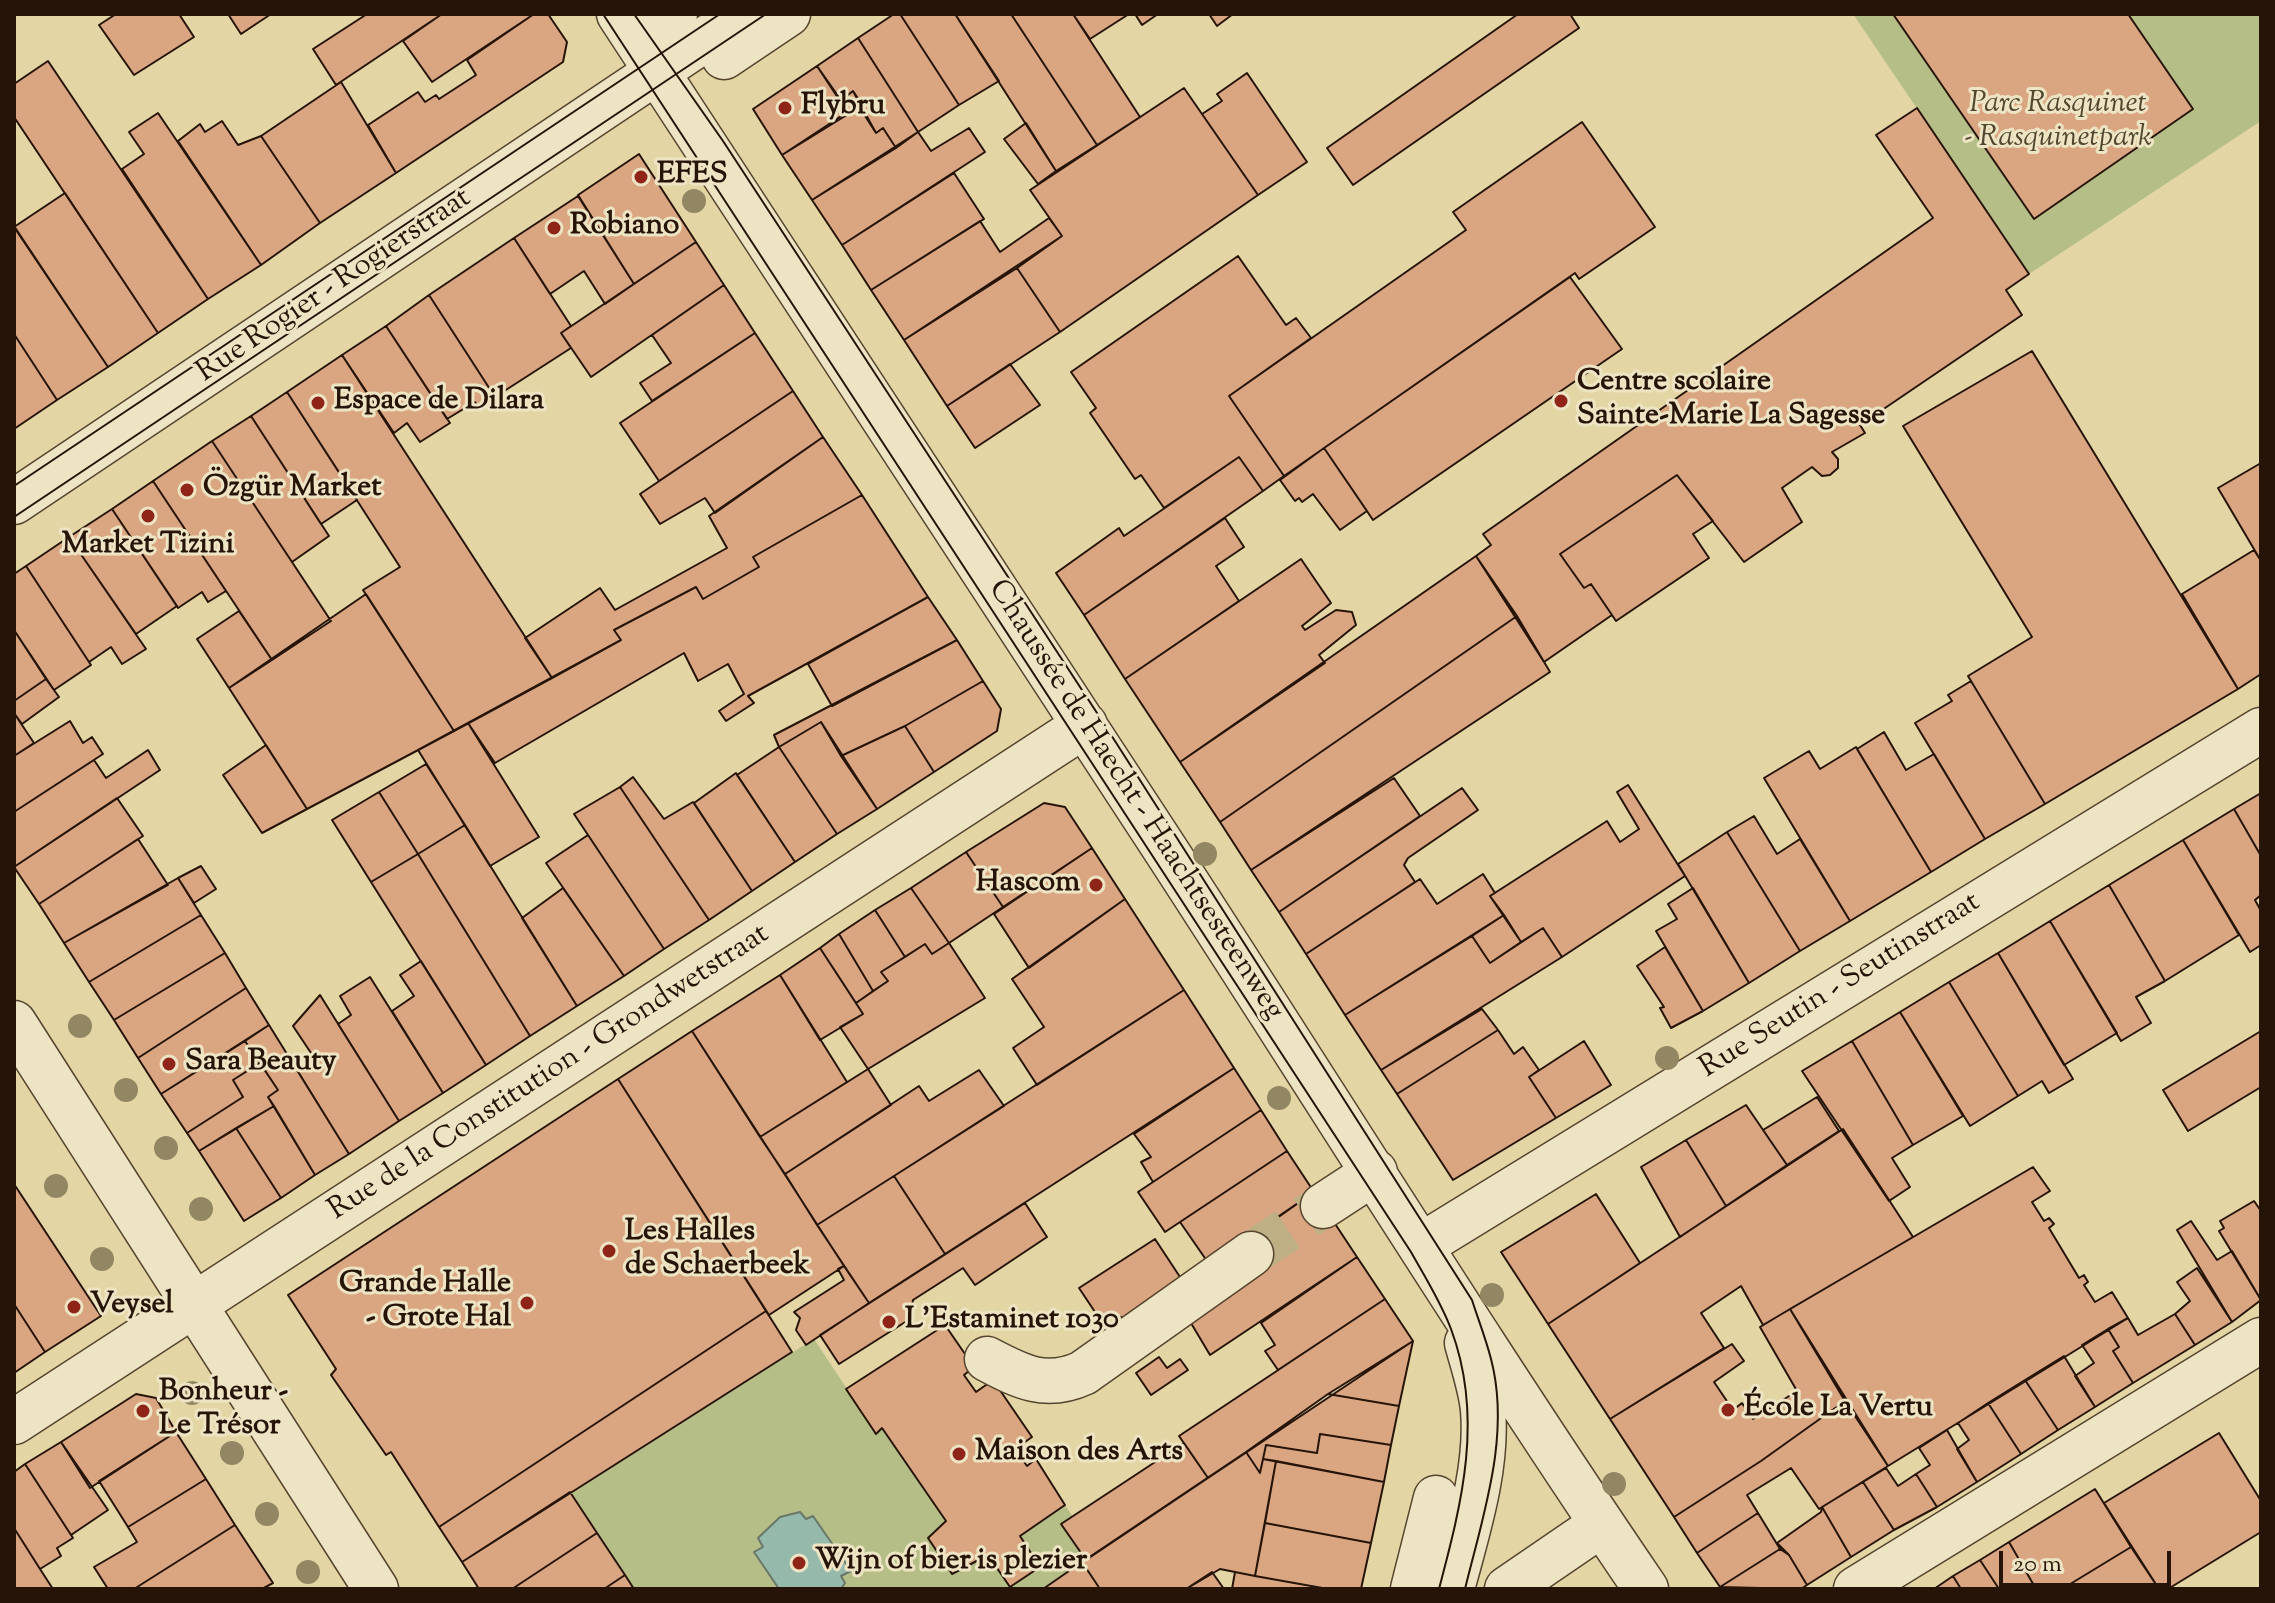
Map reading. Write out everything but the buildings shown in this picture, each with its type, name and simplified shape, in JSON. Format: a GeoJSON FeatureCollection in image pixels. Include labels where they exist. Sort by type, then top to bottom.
{"type":"FeatureCollection","features":[{"type":"Feature","properties":{"kind":"street","name":"Chaussée de Haecht - Haachtsesteenweg"},"geometry":{"type":"LineString","coordinates":[[619,14],[1085,725],[1422,1245],[1458,1306],[1646,1589]]}},
{"type":"Feature","properties":{"kind":"street"},"geometry":{"type":"LineString","coordinates":[[675,14],[666,22],[657,72],[696,76],[788,14]]}},
{"type":"Feature","properties":{"kind":"street","name":"Rue Rogier - Rogierstraat"},"geometry":{"type":"LineString","coordinates":[[14,502],[743,14]]}},
{"type":"Feature","properties":{"kind":"street","name":"Rue de la Constitution - Grondwetstraat"},"geometry":{"type":"LineString","coordinates":[[14,1422],[1085,725]]}},
{"type":"Feature","properties":{"kind":"street","name":"Rue Seutin - Seutinstraat"},"geometry":{"type":"LineString","coordinates":[[1422,1245],[2261,730]]}},
{"type":"Feature","properties":{"kind":"street"},"geometry":{"type":"LineString","coordinates":[[14,1023],[376,1589]]}},
{"type":"Feature","properties":{"kind":"street"},"geometry":{"type":"LineString","coordinates":[[1323,1206],[1375,1172]]}},
{"type":"Feature","properties":{"kind":"street"},"geometry":{"type":"LineString","coordinates":[[987,1359],[1018,1374],[1061,1383],[1083,1373],[1251,1254]]}},
{"type":"Feature","properties":{"kind":"street"},"geometry":{"type":"LineString","coordinates":[[1452,1589],[1481,1463],[1483,1433],[1483,1408],[1458,1306]]}},
{"type":"Feature","properties":{"kind":"street"},"geometry":{"type":"LineString","coordinates":[[1856,1589],[2261,1340]]}},
{"type":"Feature","properties":{"kind":"street"},"geometry":{"type":"LineString","coordinates":[[1413,1589],[1436,1498]]}},
{"type":"Feature","properties":{"kind":"street"},"geometry":{"type":"LineString","coordinates":[[1507,1589],[1602,1524]]}},
{"type":"Feature","properties":{"kind":"green space","name":"Parc Rasquinet - Rasquinetpark"},"geometry":{"type":"Polygon","coordinates":[[[1853,14],[2261,14],[2261,121],[2029,274],[1853,14]]]}},
{"type":"Feature","properties":{"kind":"green space"},"geometry":{"type":"Polygon","coordinates":[[[814,1339],[876,1433],[882,1428],[946,1521],[928,1538],[951,1574],[988,1555],[1011,1587],[1040,1567],[1020,1536],[1065,1505],[1073,1517],[1086,1560],[1043,1589],[634,1589],[570,1492],[814,1339]]]}},
{"type":"Feature","properties":{"kind":"shaded area"},"geometry":{"type":"Polygon","coordinates":[[[800,1512],[806,1519],[813,1516],[851,1571],[841,1576],[845,1583],[841,1589],[779,1589],[754,1552],[763,1547],[758,1538],[780,1517],[800,1512]]]}},
{"type":"Feature","properties":{"kind":"tunnel"},"geometry":{"type":"LineString","coordinates":[[1251,1254],[1323,1206]]}},
{"type":"Feature","properties":{"kind":"tram line"},"geometry":{"type":"LineString","coordinates":[[603,14],[1411,1252],[1438,1299],[1461,1362],[1468,1427],[1462,1492],[1439,1589]]}},
{"type":"Feature","properties":{"kind":"tram line"},"geometry":{"type":"LineString","coordinates":[[634,14],[723,141],[1099,716],[1472,1300],[1491,1359],[1498,1417],[1492,1475],[1465,1589]]}},
{"type":"Feature","properties":{"kind":"tram line"},"geometry":{"type":"LineString","coordinates":[[14,486],[720,14]]}},
{"type":"Feature","properties":{"kind":"tram line"},"geometry":{"type":"LineString","coordinates":[[14,517],[766,14]]}},
{"type":"Feature","properties":{"kind":"place","name":"Flybru"},"geometry":{"type":"Point","coordinates":[785,108]}},
{"type":"Feature","properties":{"kind":"place","name":"EFES"},"geometry":{"type":"Point","coordinates":[641,177]}},
{"type":"Feature","properties":{"kind":"place","name":"Robiano"},"geometry":{"type":"Point","coordinates":[554,228]}},
{"type":"Feature","properties":{"kind":"place","name":"Centre scolaire Sainte-Marie La Sagesse"},"geometry":{"type":"Point","coordinates":[1561,401]}},
{"type":"Feature","properties":{"kind":"place","name":"Espace de Dilara"},"geometry":{"type":"Point","coordinates":[318,403]}},
{"type":"Feature","properties":{"kind":"place","name":"Özgür Market"},"geometry":{"type":"Point","coordinates":[187,490]}},
{"type":"Feature","properties":{"kind":"place","name":"Market Tizini"},"geometry":{"type":"Point","coordinates":[148,516]}},
{"type":"Feature","properties":{"kind":"place","name":"Hascom"},"geometry":{"type":"Point","coordinates":[1096,885]}},
{"type":"Feature","properties":{"kind":"place","name":"Sara Beauty"},"geometry":{"type":"Point","coordinates":[169,1064]}},
{"type":"Feature","properties":{"kind":"place","name":"Les Halles de Schaerbeek"},"geometry":{"type":"Point","coordinates":[609,1251]}},
{"type":"Feature","properties":{"kind":"place","name":"Grande Halle - Grote Hal"},"geometry":{"type":"Point","coordinates":[527,1303]}},
{"type":"Feature","properties":{"kind":"place","name":"Veysel"},"geometry":{"type":"Point","coordinates":[74,1307]}},
{"type":"Feature","properties":{"kind":"place","name":"L'Estaminet 1030"},"geometry":{"type":"Point","coordinates":[889,1322]}},
{"type":"Feature","properties":{"kind":"place","name":"École La Vertu"},"geometry":{"type":"Point","coordinates":[1728,1410]}},
{"type":"Feature","properties":{"kind":"place","name":"Bonheur - Le Trésor"},"geometry":{"type":"Point","coordinates":[143,1411]}},
{"type":"Feature","properties":{"kind":"place","name":"Maison des Arts"},"geometry":{"type":"Point","coordinates":[959,1454]}},
{"type":"Feature","properties":{"kind":"place","name":"Wijn of bier is plezier"},"geometry":{"type":"Point","coordinates":[799,1563]}}]}
